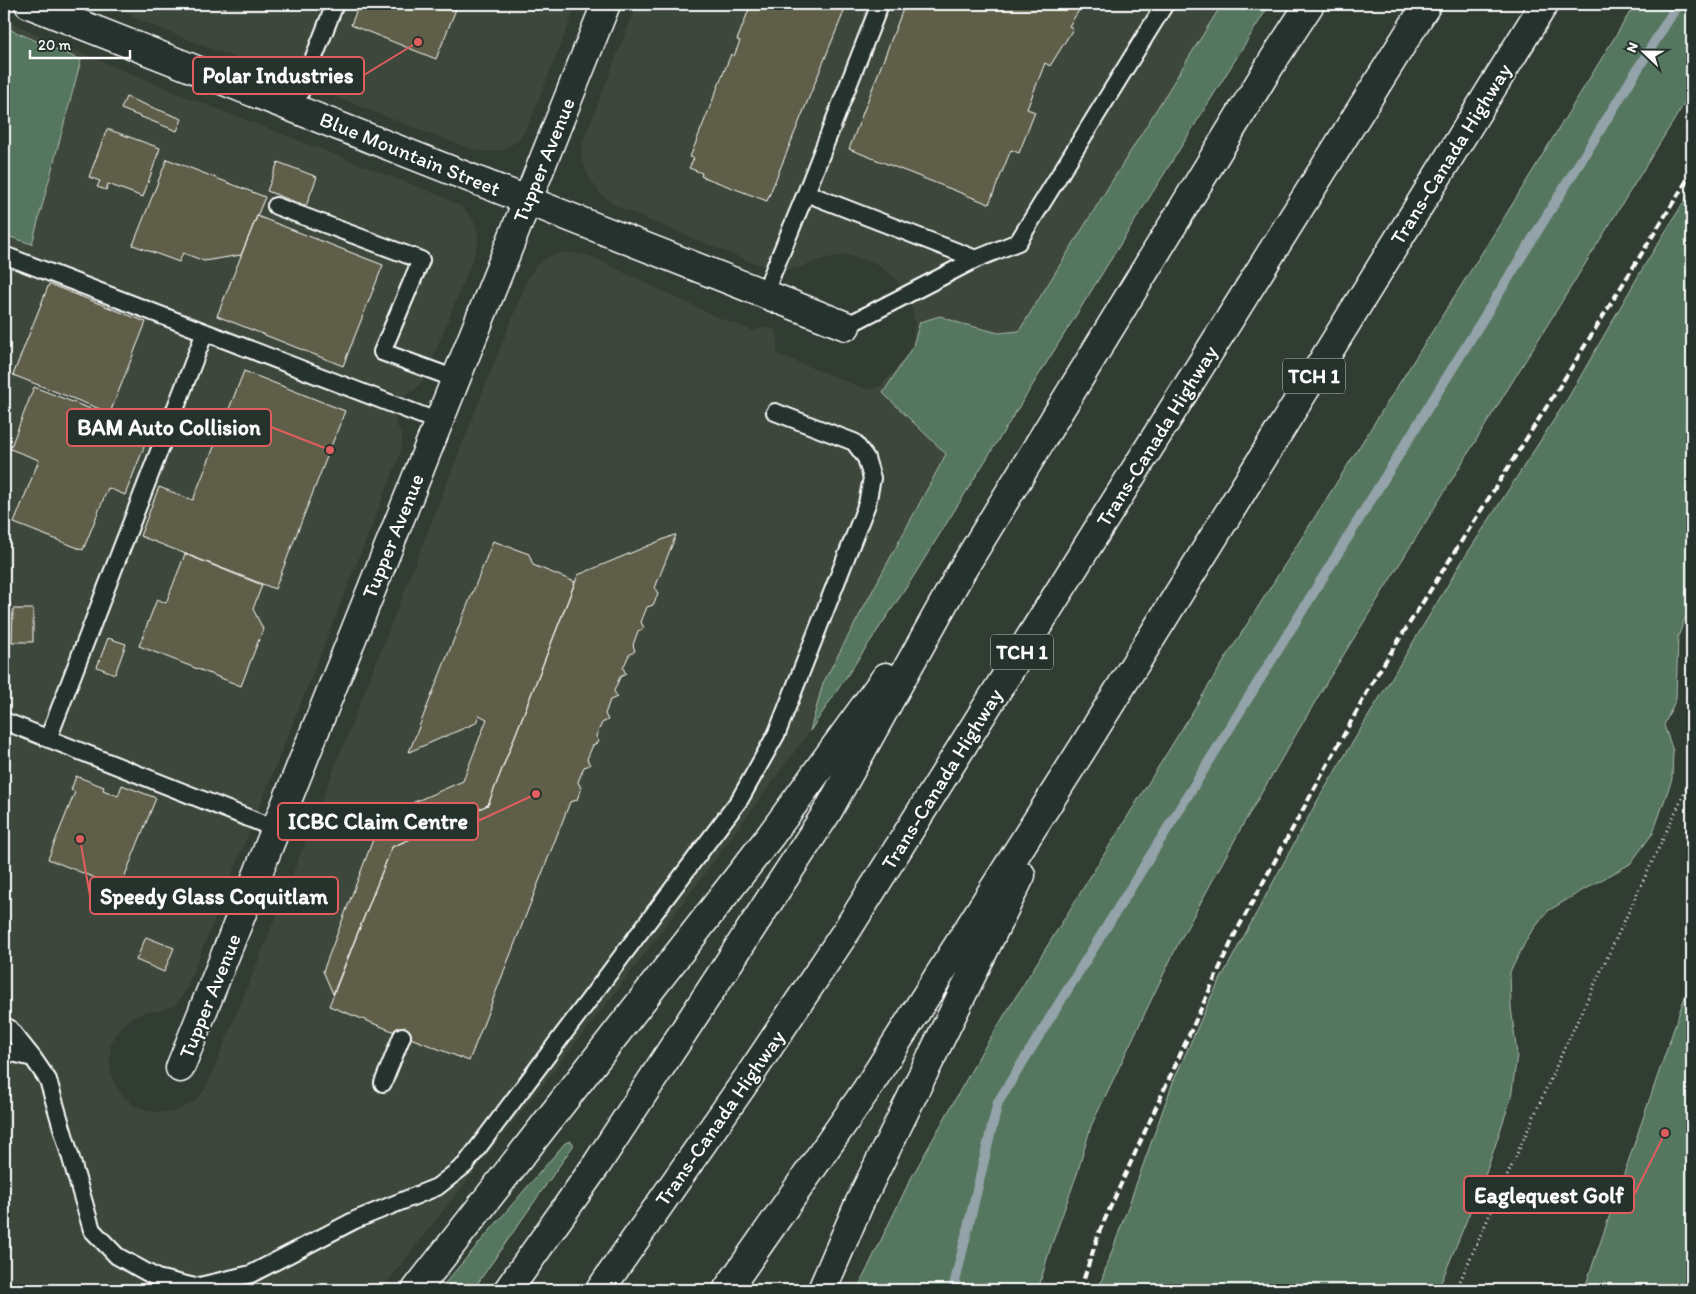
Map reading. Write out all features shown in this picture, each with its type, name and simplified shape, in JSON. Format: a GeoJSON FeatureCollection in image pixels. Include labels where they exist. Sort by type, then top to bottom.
{"type":"FeatureCollection","features":[{"type":"Feature","properties":{"kind":"main road","name":"Blue Mountain Street"},"geometry":{"type":"LineString","coordinates":[[29,4],[64,10],[294,108],[846,326]]}},
{"type":"Feature","properties":{"kind":"main road","name":"Tupper Avenue"},"geometry":{"type":"LineString","coordinates":[[180,1068],[606,4]]}},
{"type":"Feature","properties":{"kind":"main road"},"geometry":{"type":"LineString","coordinates":[[508,1290],[597,1164],[828,811],[961,572],[1310,4]]}},
{"type":"Feature","properties":{"kind":"main road","name":"Trans-Canada Highway"},"geometry":{"type":"LineString","coordinates":[[600,1290],[750,1075],[847,930],[1427,4]]}},
{"type":"Feature","properties":{"kind":"main road","name":"Trans-Canada Highway"},"geometry":{"type":"LineString","coordinates":[[727,1290],[867,1089],[1083,748],[1544,4]]}},
{"type":"Feature","properties":{"kind":"main road"},"geometry":{"type":"LineString","coordinates":[[416,1290],[771,835],[961,572]]}},
{"type":"Feature","properties":{"kind":"main road"},"geometry":{"type":"LineString","coordinates":[[822,1290],[859,1204],[1083,748]]}},
{"type":"Feature","properties":{"kind":"lane"},"geometry":{"type":"LineString","coordinates":[[294,108],[335,4]]}},
{"type":"Feature","properties":{"kind":"lane"},"geometry":{"type":"LineString","coordinates":[[764,294],[880,4]]}},
{"type":"Feature","properties":{"kind":"lane"},"geometry":{"type":"LineString","coordinates":[[846,326],[976,259],[1018,242],[1165,4]]}},
{"type":"Feature","properties":{"kind":"lane"},"geometry":{"type":"LineString","coordinates":[[806,193],[976,259]]}},
{"type":"Feature","properties":{"kind":"lane"},"geometry":{"type":"LineString","coordinates":[[276,206],[421,260],[382,352],[456,379]]}},
{"type":"Feature","properties":{"kind":"lane"},"geometry":{"type":"LineString","coordinates":[[4,256],[439,422]]}},
{"type":"Feature","properties":{"kind":"lane"},"geometry":{"type":"LineString","coordinates":[[48,739],[205,332]]}},
{"type":"Feature","properties":{"kind":"lane"},"geometry":{"type":"LineString","coordinates":[[4,1027],[9,1028],[48,1080],[92,1230],[116,1256],[156,1278],[195,1287],[251,1274],[355,1220],[437,1187],[465,1165],[740,799],[777,733],[867,504],[872,478],[866,458],[854,442],[775,412]]}},
{"type":"Feature","properties":{"kind":"lane"},"geometry":{"type":"LineString","coordinates":[[4,721],[276,830]]}},
{"type":"Feature","properties":{"kind":"lane"},"geometry":{"type":"LineString","coordinates":[[383,1083],[402,1036]]}},
{"type":"Feature","properties":{"kind":"lane"},"geometry":{"type":"LineString","coordinates":[[4,1051],[33,1058]]}},
{"type":"Feature","properties":{"kind":"path"},"geometry":{"type":"LineString","coordinates":[[1456,1290],[1559,1060],[1692,777]]}},
{"type":"Feature","properties":{"kind":"shaded area"},"geometry":{"type":"Polygon","coordinates":[[[118,4],[577,4],[529,124],[519,140],[503,150],[487,152],[472,149],[433,135],[133,18],[118,4]]]}},
{"type":"Feature","properties":{"kind":"shaded area"},"geometry":{"type":"Polygon","coordinates":[[[637,4],[1223,4],[1019,331],[946,454],[823,683],[810,731],[615,993],[381,1290],[4,1290],[4,20],[187,97],[444,197],[463,208],[473,219],[478,232],[478,242],[474,256],[424,380],[414,391],[407,393],[395,421],[402,434],[399,458],[186,990],[175,1005],[160,1011],[146,1012],[132,1017],[122,1025],[111,1042],[110,1062],[113,1080],[122,1095],[135,1106],[154,1112],[173,1112],[194,1102],[206,1088],[527,280],[536,265],[549,256],[567,252],[590,256],[717,317],[754,331],[765,327],[776,330],[778,336],[777,354],[869,390],[881,385],[896,370],[911,346],[915,323],[910,302],[895,278],[875,263],[845,255],[820,260],[799,268],[780,271],[751,262],[650,221],[616,206],[601,195],[588,176],[581,158],[583,141],[637,4]]]}},
{"type":"Feature","properties":{"kind":"green space"},"geometry":{"type":"Polygon","coordinates":[[[1222,4],[1270,4],[908,585],[810,731],[823,683],[946,454],[883,393],[913,346],[920,322],[940,316],[999,333],[1019,331],[1222,4]]]}},
{"type":"Feature","properties":{"kind":"green space"},"geometry":{"type":"Polygon","coordinates":[[[1635,4],[1692,4],[1692,91],[1328,680],[1245,821],[1177,946],[1091,1126],[1038,1290],[857,1290],[909,1182],[981,1053],[1232,648],[1502,221],[1635,4]]]}},
{"type":"Feature","properties":{"kind":"green space"},"geometry":{"type":"Polygon","coordinates":[[[4,27],[81,60],[32,244],[4,235],[4,27]]]}},
{"type":"Feature","properties":{"kind":"green space"},"geometry":{"type":"Polygon","coordinates":[[[1692,189],[1692,600],[1678,637],[1676,699],[1664,725],[1673,751],[1672,779],[1653,833],[1630,864],[1548,911],[1529,935],[1510,972],[1511,1007],[1517,1055],[1511,1098],[1486,1173],[1438,1290],[1098,1290],[1173,1082],[1212,995],[1316,803],[1461,563],[1568,398],[1644,266],[1692,189]]]}},
{"type":"Feature","properties":{"kind":"green space"},"geometry":{"type":"Polygon","coordinates":[[[1692,976],[1692,1290],[1584,1290],[1692,976]]]}},
{"type":"Feature","properties":{"kind":"green space"},"geometry":{"type":"Polygon","coordinates":[[[570,1141],[573,1143],[573,1146],[473,1290],[439,1290],[565,1143],[570,1141]]]}},
{"type":"Feature","properties":{"kind":"building"},"geometry":{"type":"Polygon","coordinates":[[[213,4],[227,4],[225,9],[213,4]]]}},
{"type":"Feature","properties":{"kind":"building"},"geometry":{"type":"Polygon","coordinates":[[[359,4],[458,4],[436,59],[351,25],[359,4]]]}},
{"type":"Feature","properties":{"kind":"building"},"geometry":{"type":"Polygon","coordinates":[[[751,4],[847,4],[767,201],[701,176],[702,173],[689,168],[694,158],[690,157],[731,54],[734,56],[740,41],[737,40],[751,4]]]}},
{"type":"Feature","properties":{"kind":"building"},"geometry":{"type":"Polygon","coordinates":[[[905,4],[1083,4],[1069,26],[1073,29],[1050,66],[1045,63],[1027,109],[1035,112],[1019,153],[1011,150],[989,204],[849,149],[905,4]]]}},
{"type":"Feature","properties":{"kind":"building"},"geometry":{"type":"Polygon","coordinates":[[[126,97],[182,119],[177,131],[121,109],[126,97]]]}},
{"type":"Feature","properties":{"kind":"building"},"geometry":{"type":"Polygon","coordinates":[[[107,129],[160,148],[143,197],[108,184],[106,190],[97,187],[100,181],[89,177],[107,129]]]}},
{"type":"Feature","properties":{"kind":"building"},"geometry":{"type":"Polygon","coordinates":[[[167,159],[265,197],[241,255],[204,261],[183,253],[179,262],[133,245],[167,159]]]}},
{"type":"Feature","properties":{"kind":"building"},"geometry":{"type":"Polygon","coordinates":[[[278,162],[317,177],[306,206],[267,191],[278,162]]]}},
{"type":"Feature","properties":{"kind":"building"},"geometry":{"type":"Polygon","coordinates":[[[257,216],[383,265],[343,366],[217,316],[257,216]]]}},
{"type":"Feature","properties":{"kind":"building"},"geometry":{"type":"Polygon","coordinates":[[[49,284],[146,322],[110,413],[13,375],[49,284]]]}},
{"type":"Feature","properties":{"kind":"building"},"geometry":{"type":"Polygon","coordinates":[[[244,371],[345,411],[275,589],[140,536],[159,487],[193,500],[244,371]]]}},
{"type":"Feature","properties":{"kind":"building"},"geometry":{"type":"Polygon","coordinates":[[[34,387],[150,432],[125,495],[108,488],[83,550],[14,523],[39,460],[10,449],[34,387]]]}},
{"type":"Feature","properties":{"kind":"building"},"geometry":{"type":"Polygon","coordinates":[[[676,535],[655,588],[658,594],[653,605],[647,607],[641,622],[644,628],[638,631],[633,645],[635,651],[629,655],[623,668],[626,674],[620,677],[614,691],[617,697],[610,700],[605,714],[608,720],[602,723],[596,736],[599,742],[593,745],[587,759],[590,765],[584,767],[578,782],[581,788],[577,800],[570,802],[469,1061],[329,1006],[392,847],[488,805],[578,575],[676,535]]]}},
{"type":"Feature","properties":{"kind":"building"},"geometry":{"type":"Polygon","coordinates":[[[493,541],[529,554],[533,565],[575,582],[488,805],[392,847],[333,994],[323,971],[382,816],[463,781],[487,719],[479,715],[476,723],[409,752],[493,541]]]}},
{"type":"Feature","properties":{"kind":"building"},"geometry":{"type":"Polygon","coordinates":[[[185,554],[262,585],[253,609],[263,629],[241,686],[139,646],[157,599],[166,603],[185,554]]]}},
{"type":"Feature","properties":{"kind":"building"},"geometry":{"type":"Polygon","coordinates":[[[4,603],[10,603],[8,646],[4,646],[4,603]]]}},
{"type":"Feature","properties":{"kind":"building"},"geometry":{"type":"Polygon","coordinates":[[[13,609],[33,609],[33,642],[12,642],[13,609]]]}},
{"type":"Feature","properties":{"kind":"building"},"geometry":{"type":"Polygon","coordinates":[[[108,638],[126,644],[115,674],[97,667],[108,638]]]}},
{"type":"Feature","properties":{"kind":"building"},"geometry":{"type":"Polygon","coordinates":[[[76,776],[104,787],[103,790],[118,796],[122,785],[156,798],[120,888],[48,859],[75,792],[71,790],[76,776]]]}},
{"type":"Feature","properties":{"kind":"building"},"geometry":{"type":"Polygon","coordinates":[[[146,937],[174,948],[164,972],[136,960],[146,937]]]}},
{"type":"Feature","properties":{"kind":"waterway"},"geometry":{"type":"LineString","coordinates":[[953,1290],[998,1102],[1678,4]]}},
{"type":"Feature","properties":{"kind":"railway"},"geometry":{"type":"LineString","coordinates":[[1080,1290],[1100,1230],[1236,932],[1376,676],[1568,373],[1692,172]]}},
{"type":"Feature","properties":{"kind":"place","name":"Polar Industries"},"geometry":{"type":"Point","coordinates":[418,42]}},
{"type":"Feature","properties":{"kind":"place","name":"BAM Auto Collision"},"geometry":{"type":"Point","coordinates":[330,450]}},
{"type":"Feature","properties":{"kind":"place","name":"ICBC Claim Centre"},"geometry":{"type":"Point","coordinates":[536,794]}},
{"type":"Feature","properties":{"kind":"place","name":"Speedy Glass Coquitlam"},"geometry":{"type":"Point","coordinates":[80,839]}},
{"type":"Feature","properties":{"kind":"place","name":"Eaglequest Golf"},"geometry":{"type":"Point","coordinates":[1665,1133]}}]}
